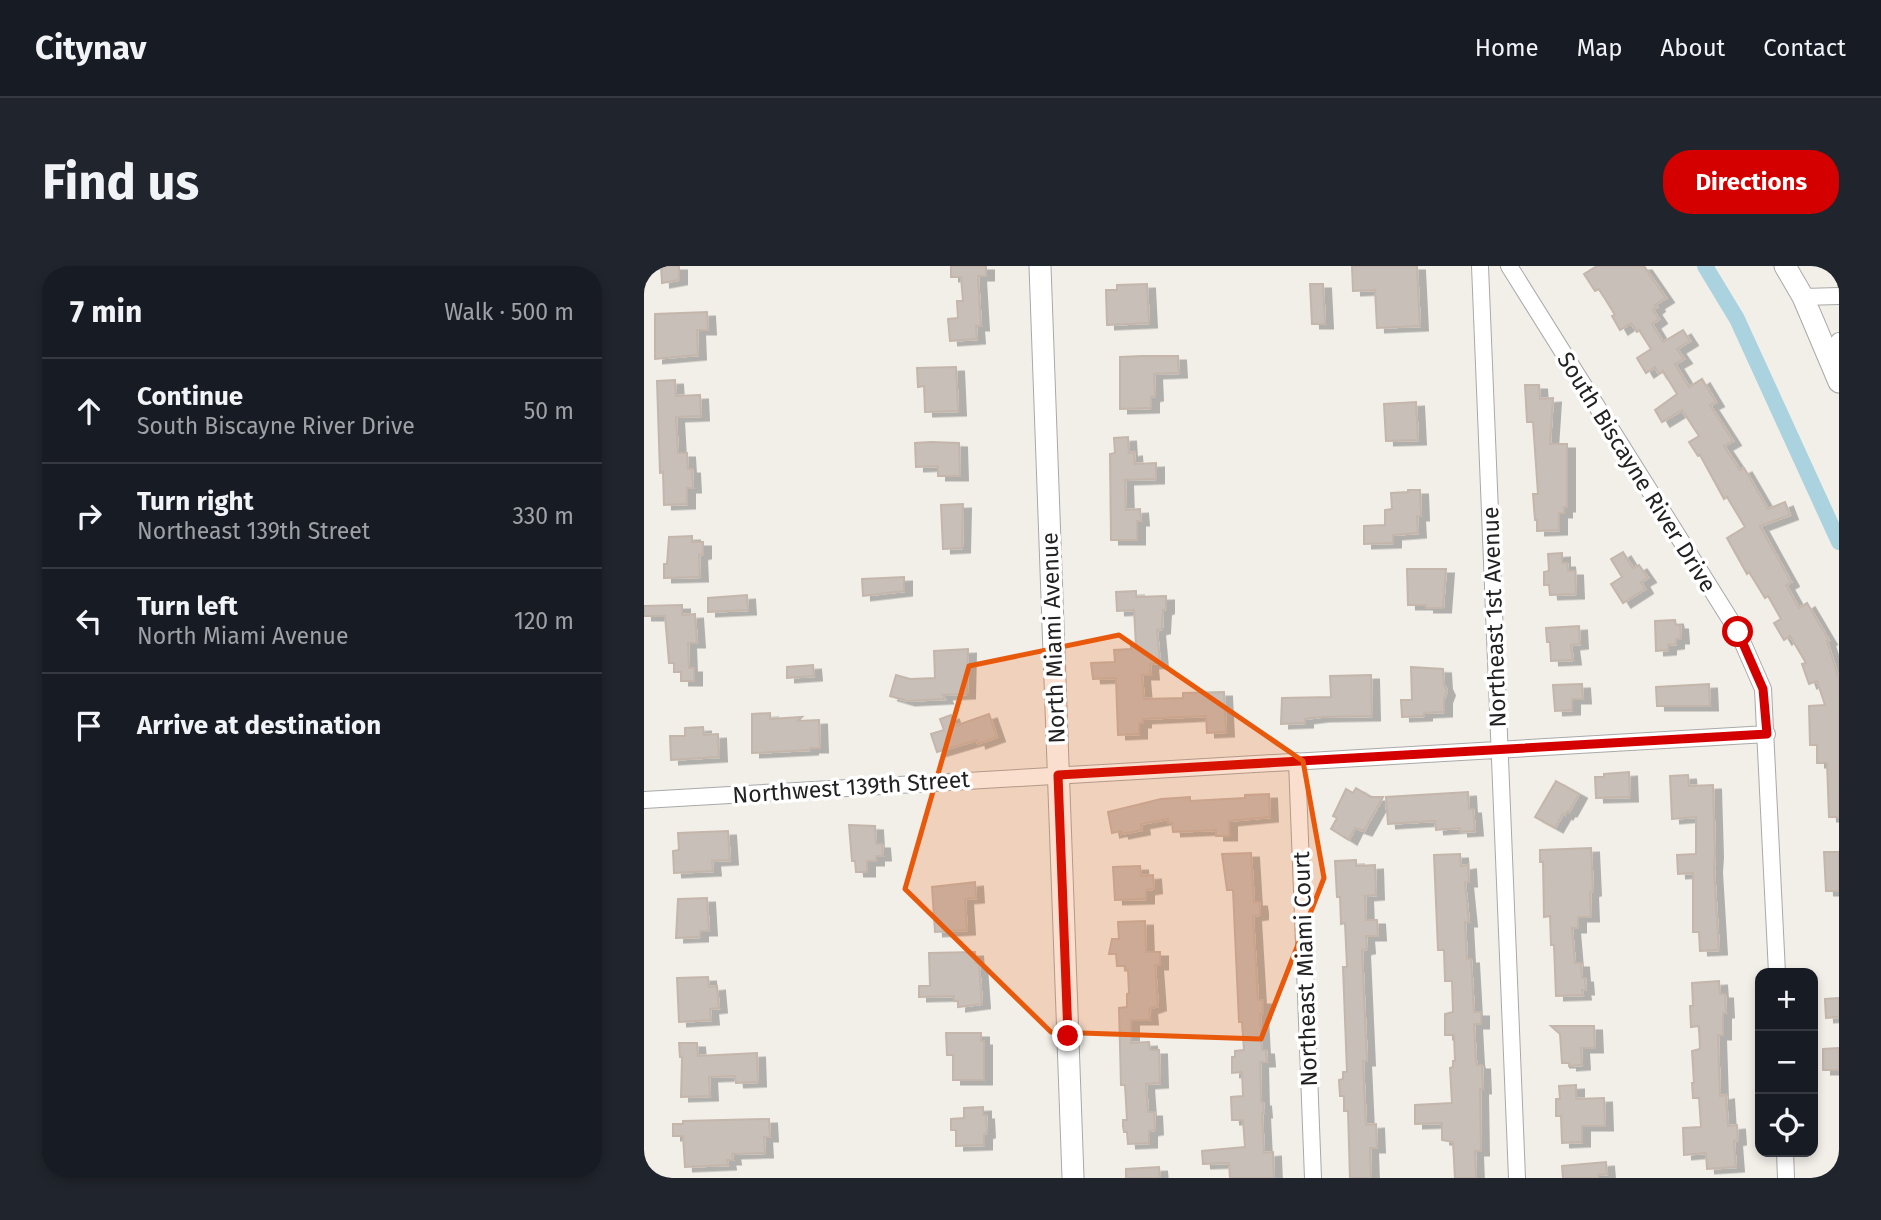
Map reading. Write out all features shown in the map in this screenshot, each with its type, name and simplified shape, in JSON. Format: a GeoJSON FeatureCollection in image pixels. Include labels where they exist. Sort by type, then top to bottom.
{"type":"FeatureCollection","features":[{"type":"Feature","properties":{"kind":"street","name":"North Miami Avenue"},"geometry":{"type":"LineString","coordinates":[[1040,266],[1073,1178]]}},
{"type":"Feature","properties":{"kind":"street","name":"Northeast 1st Avenue"},"geometry":{"type":"LineString","coordinates":[[1480,266],[1517,1178]]}},
{"type":"Feature","properties":{"kind":"street","name":"South Biscayne River Drive"},"geometry":{"type":"LineString","coordinates":[[1509,266],[1738,632],[1763,689],[1777,968]]}},
{"type":"Feature","properties":{"kind":"street"},"geometry":{"type":"LineString","coordinates":[[1785,266],[1803,297],[1836,376]]}},
{"type":"Feature","properties":{"kind":"street"},"geometry":{"type":"LineString","coordinates":[[1803,297],[1839,296]]}},
{"type":"Feature","properties":{"kind":"street"},"geometry":{"type":"LineString","coordinates":[[1836,376],[1839,341]]}},
{"type":"Feature","properties":{"kind":"street","name":"Northwest 139th Street"},"geometry":{"type":"LineString","coordinates":[[644,800],[1767,734]]}},
{"type":"Feature","properties":{"kind":"street","name":"Northeast Miami Court"},"geometry":{"type":"LineString","coordinates":[[1297,761],[1313,1178]]}},
{"type":"Feature","properties":{"kind":"street"},"geometry":{"type":"LineString","coordinates":[[1785,1157],[1786,1178]]}},
{"type":"Feature","properties":{"kind":"highlighted area"},"geometry":{"type":"Polygon","coordinates":[[[1119,635],[1303,761],[1324,878],[1261,1039],[1051,1032],[905,889],[969,666],[1119,635]]]}},
{"type":"Feature","properties":{"kind":"building"},"geometry":{"type":"Polygon","coordinates":[[[661,266],[679,266],[679,280],[662,283],[661,266]]]}},
{"type":"Feature","properties":{"kind":"building"},"geometry":{"type":"Polygon","coordinates":[[[951,266],[986,266],[986,276],[978,276],[981,326],[976,326],[977,339],[950,341],[948,319],[958,318],[957,301],[963,301],[961,277],[951,277],[951,266]]]}},
{"type":"Feature","properties":{"kind":"building"},"geometry":{"type":"Polygon","coordinates":[[[1352,266],[1417,266],[1420,326],[1377,328],[1375,290],[1353,291],[1352,266]]]}},
{"type":"Feature","properties":{"kind":"building"},"geometry":{"type":"Polygon","coordinates":[[[1597,266],[1644,266],[1666,298],[1655,305],[1657,307],[1653,310],[1659,319],[1652,324],[1663,342],[1683,330],[1690,341],[1677,349],[1684,359],[1675,364],[1689,387],[1702,379],[1716,402],[1710,405],[1733,441],[1724,446],[1740,470],[1744,468],[1768,509],[1785,502],[1790,515],[1760,526],[1791,582],[1786,585],[1799,608],[1807,603],[1829,640],[1827,641],[1839,679],[1839,817],[1829,817],[1827,763],[1817,763],[1817,745],[1810,745],[1809,706],[1825,705],[1817,681],[1809,684],[1802,664],[1806,663],[1790,636],[1784,640],[1774,623],[1781,619],[1768,596],[1765,598],[1749,572],[1747,574],[1727,538],[1745,527],[1727,497],[1724,499],[1700,455],[1698,456],[1689,442],[1699,436],[1682,410],[1662,422],[1655,410],[1677,394],[1663,371],[1659,374],[1655,367],[1646,373],[1637,358],[1651,349],[1631,323],[1620,330],[1612,316],[1615,315],[1599,289],[1595,291],[1584,274],[1597,266]]]}},
{"type":"Feature","properties":{"kind":"building"},"geometry":{"type":"Polygon","coordinates":[[[1147,284],[1149,323],[1107,325],[1106,290],[1117,290],[1117,285],[1147,284]]]}},
{"type":"Feature","properties":{"kind":"building"},"geometry":{"type":"Polygon","coordinates":[[[1310,284],[1323,284],[1325,324],[1312,324],[1310,284]]]}},
{"type":"Feature","properties":{"kind":"building"},"geometry":{"type":"Polygon","coordinates":[[[707,312],[708,330],[697,330],[698,355],[655,359],[655,314],[707,312]]]}},
{"type":"Feature","properties":{"kind":"building"},"geometry":{"type":"Polygon","coordinates":[[[1178,356],[1179,373],[1154,374],[1155,396],[1151,397],[1151,408],[1120,409],[1120,357],[1178,356]]]}},
{"type":"Feature","properties":{"kind":"building"},"geometry":{"type":"Polygon","coordinates":[[[956,367],[958,411],[925,412],[924,386],[918,387],[917,368],[956,367]]]}},
{"type":"Feature","properties":{"kind":"building"},"geometry":{"type":"Polygon","coordinates":[[[675,380],[676,396],[700,395],[701,416],[676,417],[678,453],[687,453],[688,469],[692,469],[693,488],[687,488],[687,504],[664,505],[663,472],[660,473],[657,381],[675,380]]]}},
{"type":"Feature","properties":{"kind":"building"},"geometry":{"type":"Polygon","coordinates":[[[1525,385],[1539,385],[1540,399],[1553,398],[1550,444],[1567,444],[1567,507],[1564,507],[1564,513],[1559,513],[1559,530],[1537,531],[1533,494],[1538,494],[1533,422],[1527,422],[1525,385]]]}},
{"type":"Feature","properties":{"kind":"building"},"geometry":{"type":"Polygon","coordinates":[[[1416,402],[1418,440],[1386,441],[1384,404],[1416,402]]]}},
{"type":"Feature","properties":{"kind":"building"},"geometry":{"type":"Polygon","coordinates":[[[1128,437],[1129,453],[1134,452],[1135,464],[1156,463],[1156,479],[1125,480],[1126,510],[1140,509],[1141,521],[1137,521],[1137,540],[1111,540],[1110,454],[1115,453],[1114,438],[1128,437]]]}},
{"type":"Feature","properties":{"kind":"building"},"geometry":{"type":"Polygon","coordinates":[[[915,443],[959,443],[960,476],[938,476],[938,466],[916,467],[915,443]]]}},
{"type":"Feature","properties":{"kind":"building"},"geometry":{"type":"Polygon","coordinates":[[[1420,490],[1421,516],[1417,516],[1418,533],[1393,535],[1393,543],[1364,544],[1364,526],[1385,525],[1385,510],[1392,509],[1391,493],[1420,490]]]}},
{"type":"Feature","properties":{"kind":"building"},"geometry":{"type":"Polygon","coordinates":[[[963,504],[962,548],[943,549],[941,505],[963,504]]]}},
{"type":"Feature","properties":{"kind":"building"},"geometry":{"type":"Polygon","coordinates":[[[692,536],[692,542],[703,542],[703,554],[699,555],[700,577],[664,578],[669,537],[692,536]]]}},
{"type":"Feature","properties":{"kind":"building"},"geometry":{"type":"Polygon","coordinates":[[[1623,552],[1633,568],[1639,565],[1648,578],[1641,582],[1645,589],[1623,603],[1611,584],[1622,577],[1611,559],[1623,552]]]}},
{"type":"Feature","properties":{"kind":"building"},"geometry":{"type":"Polygon","coordinates":[[[1562,553],[1562,563],[1567,563],[1568,571],[1575,571],[1576,594],[1550,595],[1549,585],[1544,585],[1544,572],[1549,571],[1548,554],[1562,553]]]}},
{"type":"Feature","properties":{"kind":"building"},"geometry":{"type":"Polygon","coordinates":[[[1407,569],[1446,569],[1443,608],[1408,605],[1407,569]]]}},
{"type":"Feature","properties":{"kind":"building"},"geometry":{"type":"Polygon","coordinates":[[[904,577],[904,591],[863,596],[862,579],[904,577]]]}},
{"type":"Feature","properties":{"kind":"building"},"geometry":{"type":"Polygon","coordinates":[[[1136,591],[1136,597],[1166,596],[1162,629],[1157,630],[1160,663],[1150,664],[1151,675],[1142,675],[1144,699],[1183,698],[1183,693],[1224,692],[1226,732],[1207,733],[1206,716],[1143,719],[1143,723],[1139,723],[1139,734],[1118,735],[1116,678],[1093,679],[1091,663],[1115,662],[1114,650],[1136,646],[1134,610],[1117,611],[1116,592],[1136,591]]]}},
{"type":"Feature","properties":{"kind":"building"},"geometry":{"type":"Polygon","coordinates":[[[747,595],[748,610],[708,612],[708,598],[747,595]]]}},
{"type":"Feature","properties":{"kind":"building"},"geometry":{"type":"Polygon","coordinates":[[[682,605],[682,615],[695,614],[697,643],[688,643],[689,668],[694,668],[694,681],[681,681],[681,672],[674,672],[674,663],[669,663],[665,616],[644,616],[644,606],[682,605]]]}},
{"type":"Feature","properties":{"kind":"building"},"geometry":{"type":"Polygon","coordinates":[[[1675,620],[1676,625],[1680,625],[1681,639],[1676,639],[1676,644],[1668,645],[1668,650],[1656,651],[1655,621],[1675,620]]]}},
{"type":"Feature","properties":{"kind":"building"},"geometry":{"type":"Polygon","coordinates":[[[1579,626],[1580,644],[1571,645],[1573,660],[1551,661],[1546,628],[1579,626]]]}},
{"type":"Feature","properties":{"kind":"building"},"geometry":{"type":"Polygon","coordinates":[[[968,649],[967,694],[943,695],[945,699],[907,701],[890,696],[896,675],[910,679],[935,678],[934,651],[968,649]]]}},
{"type":"Feature","properties":{"kind":"building"},"geometry":{"type":"Polygon","coordinates":[[[813,665],[814,676],[787,678],[787,667],[813,665]]]}},
{"type":"Feature","properties":{"kind":"building"},"geometry":{"type":"Polygon","coordinates":[[[1411,667],[1443,669],[1447,691],[1444,712],[1402,717],[1401,700],[1412,700],[1411,667]]]}},
{"type":"Feature","properties":{"kind":"building"},"geometry":{"type":"Polygon","coordinates":[[[1371,675],[1372,716],[1321,717],[1305,719],[1305,723],[1281,724],[1282,698],[1331,697],[1330,676],[1371,675]]]}},
{"type":"Feature","properties":{"kind":"building"},"geometry":{"type":"Polygon","coordinates":[[[1582,684],[1583,699],[1572,699],[1572,710],[1555,711],[1553,685],[1582,684]]]}},
{"type":"Feature","properties":{"kind":"building"},"geometry":{"type":"Polygon","coordinates":[[[1709,684],[1710,706],[1657,706],[1656,687],[1709,684]]]}},
{"type":"Feature","properties":{"kind":"building"},"geometry":{"type":"Polygon","coordinates":[[[770,713],[770,719],[802,717],[798,721],[819,720],[820,748],[752,753],[752,714],[770,713]]]}},
{"type":"Feature","properties":{"kind":"building"},"geometry":{"type":"Polygon","coordinates":[[[989,714],[997,737],[978,744],[977,740],[937,752],[931,734],[944,730],[940,719],[951,715],[955,726],[989,714]]]}},
{"type":"Feature","properties":{"kind":"building"},"geometry":{"type":"Polygon","coordinates":[[[703,727],[704,735],[718,734],[719,757],[671,760],[670,736],[685,736],[685,728],[703,727]]]}},
{"type":"Feature","properties":{"kind":"building"},"geometry":{"type":"Polygon","coordinates":[[[1629,772],[1630,797],[1596,798],[1595,777],[1629,772]]]}},
{"type":"Feature","properties":{"kind":"building"},"geometry":{"type":"Polygon","coordinates":[[[1688,775],[1689,786],[1713,785],[1719,950],[1700,951],[1699,932],[1693,932],[1693,873],[1678,874],[1677,855],[1696,854],[1696,817],[1672,819],[1670,776],[1688,775]]]}},
{"type":"Feature","properties":{"kind":"building"},"geometry":{"type":"Polygon","coordinates":[[[1556,781],[1579,794],[1569,812],[1563,814],[1555,828],[1535,817],[1556,781]]]}},
{"type":"Feature","properties":{"kind":"building"},"geometry":{"type":"Polygon","coordinates":[[[1356,788],[1371,797],[1383,797],[1364,831],[1355,828],[1349,840],[1331,829],[1337,818],[1333,816],[1346,789],[1353,793],[1356,788]]]}},
{"type":"Feature","properties":{"kind":"building"},"geometry":{"type":"Polygon","coordinates":[[[1468,792],[1475,831],[1460,832],[1460,828],[1436,830],[1435,821],[1388,824],[1386,797],[1468,792]]]}},
{"type":"Feature","properties":{"kind":"building"},"geometry":{"type":"Polygon","coordinates":[[[1269,794],[1270,817],[1229,821],[1229,836],[1216,836],[1216,830],[1173,832],[1172,823],[1168,823],[1168,819],[1141,824],[1142,830],[1112,833],[1108,812],[1161,799],[1190,797],[1190,801],[1269,794]]]}},
{"type":"Feature","properties":{"kind":"building"},"geometry":{"type":"Polygon","coordinates":[[[849,825],[875,826],[876,844],[882,844],[883,856],[876,856],[876,861],[867,861],[867,872],[856,872],[855,861],[852,861],[849,825]]]}},
{"type":"Feature","properties":{"kind":"building"},"geometry":{"type":"Polygon","coordinates":[[[728,831],[730,860],[712,861],[713,871],[674,873],[673,851],[679,850],[678,833],[728,831]]]}},
{"type":"Feature","properties":{"kind":"building"},"geometry":{"type":"Polygon","coordinates":[[[1591,848],[1591,917],[1578,917],[1578,928],[1572,928],[1575,963],[1581,963],[1586,990],[1582,990],[1583,995],[1556,996],[1554,945],[1551,945],[1550,916],[1544,917],[1543,862],[1540,862],[1540,850],[1591,848]]]}},
{"type":"Feature","properties":{"kind":"building"},"geometry":{"type":"Polygon","coordinates":[[[1824,852],[1839,852],[1839,891],[1826,891],[1824,852]]]}},
{"type":"Feature","properties":{"kind":"building"},"geometry":{"type":"Polygon","coordinates":[[[1251,853],[1254,902],[1259,902],[1260,909],[1260,915],[1253,916],[1258,1000],[1263,1000],[1263,1014],[1260,1014],[1262,1050],[1266,1050],[1267,1062],[1260,1062],[1264,1153],[1273,1152],[1274,1178],[1230,1178],[1229,1163],[1203,1164],[1202,1151],[1245,1147],[1243,1120],[1232,1120],[1231,1097],[1243,1096],[1242,1072],[1232,1073],[1232,1057],[1235,1057],[1235,1051],[1244,1050],[1242,1022],[1239,1022],[1233,890],[1227,890],[1222,854],[1251,853]]]}},
{"type":"Feature","properties":{"kind":"building"},"geometry":{"type":"Polygon","coordinates":[[[1460,854],[1461,866],[1468,865],[1469,882],[1465,882],[1469,922],[1465,922],[1467,959],[1471,959],[1474,1012],[1481,1012],[1481,1024],[1474,1024],[1476,1060],[1477,1065],[1482,1065],[1483,1089],[1480,1089],[1481,1151],[1475,1151],[1476,1178],[1455,1178],[1453,1142],[1442,1140],[1442,1123],[1415,1124],[1415,1105],[1452,1103],[1450,1068],[1455,1061],[1454,1035],[1445,1035],[1445,1014],[1453,1012],[1452,981],[1445,981],[1444,950],[1438,950],[1434,855],[1460,854]]]}},
{"type":"Feature","properties":{"kind":"building"},"geometry":{"type":"Polygon","coordinates":[[[1356,860],[1356,866],[1375,865],[1376,895],[1365,896],[1366,920],[1377,920],[1378,936],[1366,936],[1367,949],[1362,950],[1367,1061],[1363,1061],[1366,1125],[1376,1124],[1377,1148],[1370,1148],[1371,1178],[1350,1178],[1348,1111],[1344,1111],[1344,1096],[1340,1096],[1339,1080],[1343,1079],[1343,1072],[1347,1072],[1343,967],[1347,967],[1345,923],[1341,924],[1335,861],[1356,860]]]}},
{"type":"Feature","properties":{"kind":"building"},"geometry":{"type":"Polygon","coordinates":[[[1140,866],[1141,876],[1153,875],[1154,889],[1146,890],[1146,899],[1115,900],[1113,867],[1140,866]]]}},
{"type":"Feature","properties":{"kind":"building"},"geometry":{"type":"Polygon","coordinates":[[[975,882],[976,898],[965,899],[967,930],[935,932],[932,887],[975,882]]]}},
{"type":"Feature","properties":{"kind":"building"},"geometry":{"type":"Polygon","coordinates":[[[707,898],[709,931],[700,931],[700,937],[676,938],[678,899],[707,898]]]}},
{"type":"Feature","properties":{"kind":"building"},"geometry":{"type":"Polygon","coordinates":[[[1145,921],[1146,952],[1160,952],[1160,965],[1155,965],[1158,1006],[1149,1009],[1150,1020],[1131,1020],[1131,1043],[1149,1042],[1150,1050],[1159,1050],[1160,1083],[1146,1084],[1148,1112],[1154,1112],[1155,1130],[1149,1131],[1149,1143],[1128,1144],[1127,1132],[1124,1132],[1123,1126],[1123,1120],[1127,1120],[1125,1085],[1121,1085],[1119,1008],[1127,1007],[1128,970],[1125,970],[1125,966],[1117,966],[1116,954],[1109,954],[1112,939],[1119,939],[1118,922],[1145,921]]]}},
{"type":"Feature","properties":{"kind":"building"},"geometry":{"type":"Polygon","coordinates":[[[975,952],[976,963],[979,963],[982,1004],[958,1007],[954,996],[919,997],[919,986],[930,986],[929,953],[975,952]]]}},
{"type":"Feature","properties":{"kind":"building"},"geometry":{"type":"Polygon","coordinates":[[[708,977],[709,987],[717,986],[719,1008],[710,1009],[711,1020],[679,1022],[677,978],[708,977]]]}},
{"type":"Feature","properties":{"kind":"building"},"geometry":{"type":"Polygon","coordinates":[[[1719,981],[1720,994],[1725,994],[1726,1013],[1723,1013],[1723,1035],[1718,1035],[1720,1096],[1726,1095],[1728,1126],[1737,1125],[1738,1140],[1734,1141],[1736,1167],[1707,1169],[1706,1153],[1684,1155],[1683,1128],[1701,1127],[1699,1098],[1693,1098],[1692,1083],[1692,1051],[1700,1049],[1699,1026],[1691,1027],[1690,1006],[1693,1006],[1692,983],[1719,981]]]}},
{"type":"Feature","properties":{"kind":"building"},"geometry":{"type":"Polygon","coordinates":[[[1839,998],[1839,1017],[1826,1018],[1825,999],[1839,998]]]}},
{"type":"Feature","properties":{"kind":"building"},"geometry":{"type":"Polygon","coordinates":[[[1551,1026],[1594,1026],[1595,1048],[1581,1048],[1582,1065],[1569,1066],[1569,1063],[1562,1063],[1560,1034],[1551,1026]]]}},
{"type":"Feature","properties":{"kind":"building"},"geometry":{"type":"Polygon","coordinates":[[[946,1033],[981,1033],[981,1041],[984,1041],[984,1080],[953,1080],[953,1055],[947,1055],[946,1033]]]}},
{"type":"Feature","properties":{"kind":"building"},"geometry":{"type":"Polygon","coordinates":[[[679,1043],[697,1043],[698,1056],[757,1053],[758,1082],[736,1083],[735,1076],[709,1077],[710,1096],[681,1097],[682,1057],[679,1043]]]}},
{"type":"Feature","properties":{"kind":"building"},"geometry":{"type":"Polygon","coordinates":[[[1839,1048],[1839,1070],[1823,1070],[1823,1049],[1839,1048]]]}},
{"type":"Feature","properties":{"kind":"building"},"geometry":{"type":"Polygon","coordinates":[[[1576,1085],[1576,1099],[1604,1098],[1605,1126],[1582,1126],[1582,1142],[1562,1143],[1561,1116],[1556,1116],[1556,1099],[1560,1099],[1559,1086],[1576,1085]]]}},
{"type":"Feature","properties":{"kind":"building"},"geometry":{"type":"Polygon","coordinates":[[[983,1107],[987,1133],[984,1134],[984,1145],[956,1146],[956,1130],[951,1130],[951,1119],[964,1118],[964,1108],[983,1107]]]}},
{"type":"Feature","properties":{"kind":"building"},"geometry":{"type":"Polygon","coordinates":[[[769,1119],[770,1137],[764,1137],[765,1153],[732,1154],[733,1160],[727,1160],[728,1165],[685,1167],[683,1136],[673,1136],[673,1124],[683,1124],[683,1121],[769,1119]]]}},
{"type":"Feature","properties":{"kind":"building"},"geometry":{"type":"Polygon","coordinates":[[[1606,1162],[1607,1174],[1598,1175],[1598,1178],[1563,1178],[1562,1166],[1606,1162]]]}},
{"type":"Feature","properties":{"kind":"building"},"geometry":{"type":"Polygon","coordinates":[[[1159,1167],[1160,1178],[1126,1178],[1126,1169],[1159,1167]]]}},
{"type":"Feature","properties":{"kind":"waterway"},"geometry":{"type":"LineString","coordinates":[[1705,266],[1737,319],[1839,542]]}},
{"type":"Feature","properties":{"kind":"route"},"geometry":{"type":"LineString","coordinates":[[1068,1036],[1058,775],[1767,734],[1763,689],[1738,632]]}}]}
